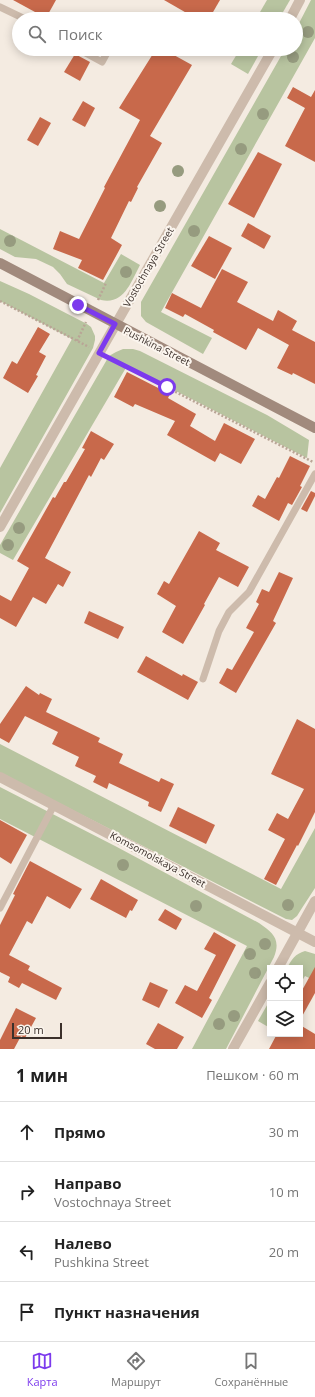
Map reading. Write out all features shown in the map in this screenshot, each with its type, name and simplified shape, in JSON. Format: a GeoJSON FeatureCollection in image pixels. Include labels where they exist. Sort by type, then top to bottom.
{"type":"FeatureCollection","features":[{"type":"Feature","properties":{"kind":"main road","name":"Pushkina Street"},"geometry":{"type":"LineString","coordinates":[[0,264],[315,428]]}},
{"type":"Feature","properties":{"kind":"street"},"geometry":{"type":"LineString","coordinates":[[294,12],[300,0]]}},
{"type":"Feature","properties":{"kind":"street","name":"Vostochnaya Street"},"geometry":{"type":"LineString","coordinates":[[0,527],[268,56]]}},
{"type":"Feature","properties":{"kind":"street","name":"Komsomolskaya Street"},"geometry":{"type":"LineString","coordinates":[[0,778],[315,942]]}},
{"type":"Feature","properties":{"kind":"street"},"geometry":{"type":"LineString","coordinates":[[280,965],[315,901]]}},
{"type":"Feature","properties":{"kind":"street"},"geometry":{"type":"LineString","coordinates":[[233,1049],[267,988]]}},
{"type":"Feature","properties":{"kind":"lane"},"geometry":{"type":"LineString","coordinates":[[0,7],[12,13]]}},
{"type":"Feature","properties":{"kind":"lane"},"geometry":{"type":"LineString","coordinates":[[91,56],[102,62],[105,56]]}},
{"type":"Feature","properties":{"kind":"lane"},"geometry":{"type":"LineString","coordinates":[[203,679],[219,630],[229,612],[249,592],[315,474]]}},
{"type":"Feature","properties":{"kind":"lane"},"geometry":{"type":"LineString","coordinates":[[0,908],[54,805]]}},
{"type":"Feature","properties":{"kind":"path"},"geometry":{"type":"LineString","coordinates":[[0,301],[315,463]]}},
{"type":"Feature","properties":{"kind":"green space"},"geometry":{"type":"Polygon","coordinates":[[[267,0],[290,0],[283,12],[260,12],[267,0]]]}},
{"type":"Feature","properties":{"kind":"green space"},"geometry":{"type":"Polygon","coordinates":[[[311,0],[315,0],[315,38],[161,312],[212,338],[203,354],[146,322],[141,316],[141,302],[281,56],[303,56],[303,15],[311,0]]]}},
{"type":"Feature","properties":{"kind":"green space"},"geometry":{"type":"Polygon","coordinates":[[[236,56],[258,56],[248,74],[231,64],[236,56]]]}},
{"type":"Feature","properties":{"kind":"green space"},"geometry":{"type":"Polygon","coordinates":[[[0,229],[104,283],[121,254],[140,265],[130,285],[121,296],[109,301],[101,300],[67,284],[53,267],[36,259],[15,257],[0,249],[0,229]]]}},
{"type":"Feature","properties":{"kind":"green space"},"geometry":{"type":"Polygon","coordinates":[[[0,281],[87,324],[91,327],[95,340],[93,348],[0,513],[0,468],[72,339],[0,301],[0,281]]]}},
{"type":"Feature","properties":{"kind":"green space"},"geometry":{"type":"Polygon","coordinates":[[[123,349],[140,351],[267,415],[309,440],[307,458],[127,366],[13,560],[0,553],[0,545],[109,356],[123,349]]]}},
{"type":"Feature","properties":{"kind":"green space"},"geometry":{"type":"Polygon","coordinates":[[[0,744],[281,889],[315,828],[315,888],[297,916],[292,920],[286,919],[0,773],[0,744]]]}},
{"type":"Feature","properties":{"kind":"green space"},"geometry":{"type":"Polygon","coordinates":[[[0,787],[117,847],[259,923],[272,933],[277,946],[274,957],[270,965],[267,965],[267,970],[226,1049],[192,1049],[247,946],[0,819],[0,787]]]}},
{"type":"Feature","properties":{"kind":"green space"},"geometry":{"type":"Polygon","coordinates":[[[305,951],[315,954],[315,981],[305,976],[303,979],[303,965],[289,965],[294,957],[305,951]]]}},
{"type":"Feature","properties":{"kind":"green space"},"geometry":{"type":"Polygon","coordinates":[[[267,1005],[267,1026],[258,1021],[267,1005]]]}},
{"type":"Feature","properties":{"kind":"building"},"geometry":{"type":"Polygon","coordinates":[[[13,0],[56,0],[49,12],[35,12],[13,0]]]}},
{"type":"Feature","properties":{"kind":"building"},"geometry":{"type":"Polygon","coordinates":[[[164,0],[220,0],[213,12],[185,12],[164,0]]]}},
{"type":"Feature","properties":{"kind":"building"},"geometry":{"type":"Polygon","coordinates":[[[74,56],[79,56],[90,62],[80,81],[64,72],[74,56]]]}},
{"type":"Feature","properties":{"kind":"building"},"geometry":{"type":"Polygon","coordinates":[[[152,56],[176,56],[192,65],[150,136],[162,143],[137,187],[138,188],[131,202],[129,201],[111,238],[122,245],[103,280],[78,268],[82,260],[53,249],[60,231],[79,239],[105,188],[104,187],[140,120],[119,108],[152,56]]]}},
{"type":"Feature","properties":{"kind":"building"},"geometry":{"type":"Polygon","coordinates":[[[293,87],[311,97],[315,90],[315,162],[285,146],[305,108],[287,98],[293,87]]]}},
{"type":"Feature","properties":{"kind":"building"},"geometry":{"type":"Polygon","coordinates":[[[83,101],[95,108],[85,127],[72,120],[83,101]]]}},
{"type":"Feature","properties":{"kind":"building"},"geometry":{"type":"Polygon","coordinates":[[[40,117],[51,123],[38,146],[27,140],[40,117]]]}},
{"type":"Feature","properties":{"kind":"building"},"geometry":{"type":"Polygon","coordinates":[[[258,152],[282,164],[254,218],[228,204],[258,152]]]}},
{"type":"Feature","properties":{"kind":"building"},"geometry":{"type":"Polygon","coordinates":[[[248,223],[271,236],[264,249],[241,236],[248,223]]]}},
{"type":"Feature","properties":{"kind":"building"},"geometry":{"type":"Polygon","coordinates":[[[209,236],[232,248],[215,279],[191,266],[209,236]]]}},
{"type":"Feature","properties":{"kind":"building"},"geometry":{"type":"Polygon","coordinates":[[[222,269],[248,282],[237,302],[273,321],[278,310],[297,321],[292,330],[315,342],[315,384],[293,373],[292,375],[277,368],[289,345],[258,328],[246,350],[213,332],[214,330],[185,314],[183,317],[165,308],[172,293],[201,308],[222,269]]]}},
{"type":"Feature","properties":{"kind":"building"},"geometry":{"type":"Polygon","coordinates":[[[38,327],[50,334],[39,352],[46,356],[36,375],[38,376],[28,393],[3,378],[12,361],[17,364],[38,327]]]}},
{"type":"Feature","properties":{"kind":"building"},"geometry":{"type":"Polygon","coordinates":[[[127,372],[170,394],[168,398],[196,414],[190,426],[215,441],[224,423],[255,439],[241,464],[220,453],[215,462],[167,435],[175,421],[135,404],[133,407],[114,397],[127,372]]]}},
{"type":"Feature","properties":{"kind":"building"},"geometry":{"type":"Polygon","coordinates":[[[91,431],[114,444],[104,460],[101,458],[91,477],[89,475],[45,558],[71,572],[63,587],[58,584],[46,604],[33,597],[16,627],[0,618],[0,595],[11,601],[29,568],[17,561],[53,497],[55,498],[64,482],[66,482],[85,449],[82,448],[91,431]]]}},
{"type":"Feature","properties":{"kind":"building"},"geometry":{"type":"Polygon","coordinates":[[[290,456],[310,466],[300,486],[302,487],[292,505],[288,503],[279,521],[252,506],[258,495],[265,499],[277,477],[279,478],[290,456]]]}},
{"type":"Feature","properties":{"kind":"building"},"geometry":{"type":"Polygon","coordinates":[[[311,491],[315,493],[315,496],[307,512],[301,509],[311,491]]]}},
{"type":"Feature","properties":{"kind":"building"},"geometry":{"type":"Polygon","coordinates":[[[199,531],[220,543],[216,550],[249,567],[238,587],[219,577],[183,644],[162,632],[176,606],[157,594],[164,581],[169,584],[199,531]]]}},
{"type":"Feature","properties":{"kind":"building"},"geometry":{"type":"Polygon","coordinates":[[[279,572],[293,578],[273,621],[276,623],[236,693],[219,683],[227,668],[232,670],[254,632],[246,628],[259,604],[256,602],[262,589],[269,592],[279,572]]]}},
{"type":"Feature","properties":{"kind":"building"},"geometry":{"type":"Polygon","coordinates":[[[89,611],[124,627],[118,639],[84,623],[89,611]]]}},
{"type":"Feature","properties":{"kind":"building"},"geometry":{"type":"Polygon","coordinates":[[[146,656],[182,676],[183,674],[198,682],[188,700],[137,672],[146,656]]]}},
{"type":"Feature","properties":{"kind":"building"},"geometry":{"type":"Polygon","coordinates":[[[26,686],[39,695],[40,693],[52,699],[46,712],[100,738],[98,742],[123,754],[119,763],[159,782],[161,778],[174,784],[161,812],[148,806],[149,802],[109,783],[107,789],[93,782],[96,776],[75,766],[79,757],[52,744],[58,732],[25,716],[9,743],[0,738],[0,724],[26,686]]]}},
{"type":"Feature","properties":{"kind":"building"},"geometry":{"type":"Polygon","coordinates":[[[297,719],[315,729],[315,812],[276,885],[264,879],[285,839],[268,830],[277,813],[288,819],[304,789],[271,774],[297,719]]]}},
{"type":"Feature","properties":{"kind":"building"},"geometry":{"type":"Polygon","coordinates":[[[178,807],[215,825],[206,844],[169,826],[178,807]]]}},
{"type":"Feature","properties":{"kind":"building"},"geometry":{"type":"Polygon","coordinates":[[[0,820],[27,835],[11,864],[0,857],[0,820]]]}},
{"type":"Feature","properties":{"kind":"building"},"geometry":{"type":"Polygon","coordinates":[[[30,861],[82,889],[70,909],[47,896],[32,924],[27,921],[9,955],[30,966],[28,970],[62,988],[56,1000],[22,983],[19,988],[8,982],[10,977],[0,972],[0,925],[15,895],[13,894],[30,861]]]}},
{"type":"Feature","properties":{"kind":"building"},"geometry":{"type":"Polygon","coordinates":[[[101,879],[138,900],[126,918],[90,899],[101,879]]]}},
{"type":"Feature","properties":{"kind":"building"},"geometry":{"type":"Polygon","coordinates":[[[165,909],[182,919],[176,930],[158,920],[165,909]]]}},
{"type":"Feature","properties":{"kind":"building"},"geometry":{"type":"Polygon","coordinates":[[[214,932],[236,945],[209,998],[212,1000],[202,1018],[175,1003],[185,985],[197,991],[216,955],[204,949],[214,932]]]}},
{"type":"Feature","properties":{"kind":"building"},"geometry":{"type":"Polygon","coordinates":[[[315,967],[315,993],[303,1015],[303,1001],[303,989],[315,967]]]}},
{"type":"Feature","properties":{"kind":"building"},"geometry":{"type":"Polygon","coordinates":[[[150,982],[168,990],[159,1008],[142,1000],[150,982]]]}},
{"type":"Feature","properties":{"kind":"building"},"geometry":{"type":"Polygon","coordinates":[[[16,1008],[36,1018],[25,1038],[21,1036],[14,1049],[0,1049],[0,1040],[16,1008]]]}},
{"type":"Feature","properties":{"kind":"building"},"geometry":{"type":"Polygon","coordinates":[[[158,1023],[184,1037],[177,1049],[155,1049],[146,1044],[158,1023]]]}},
{"type":"Feature","properties":{"kind":"building"},"geometry":{"type":"Polygon","coordinates":[[[303,1027],[315,1034],[315,1049],[269,1049],[275,1037],[303,1037],[303,1027]]]}},
{"type":"Feature","properties":{"kind":"route"},"geometry":{"type":"LineString","coordinates":[[78,305],[115,324],[99,353],[167,387]]}}]}
